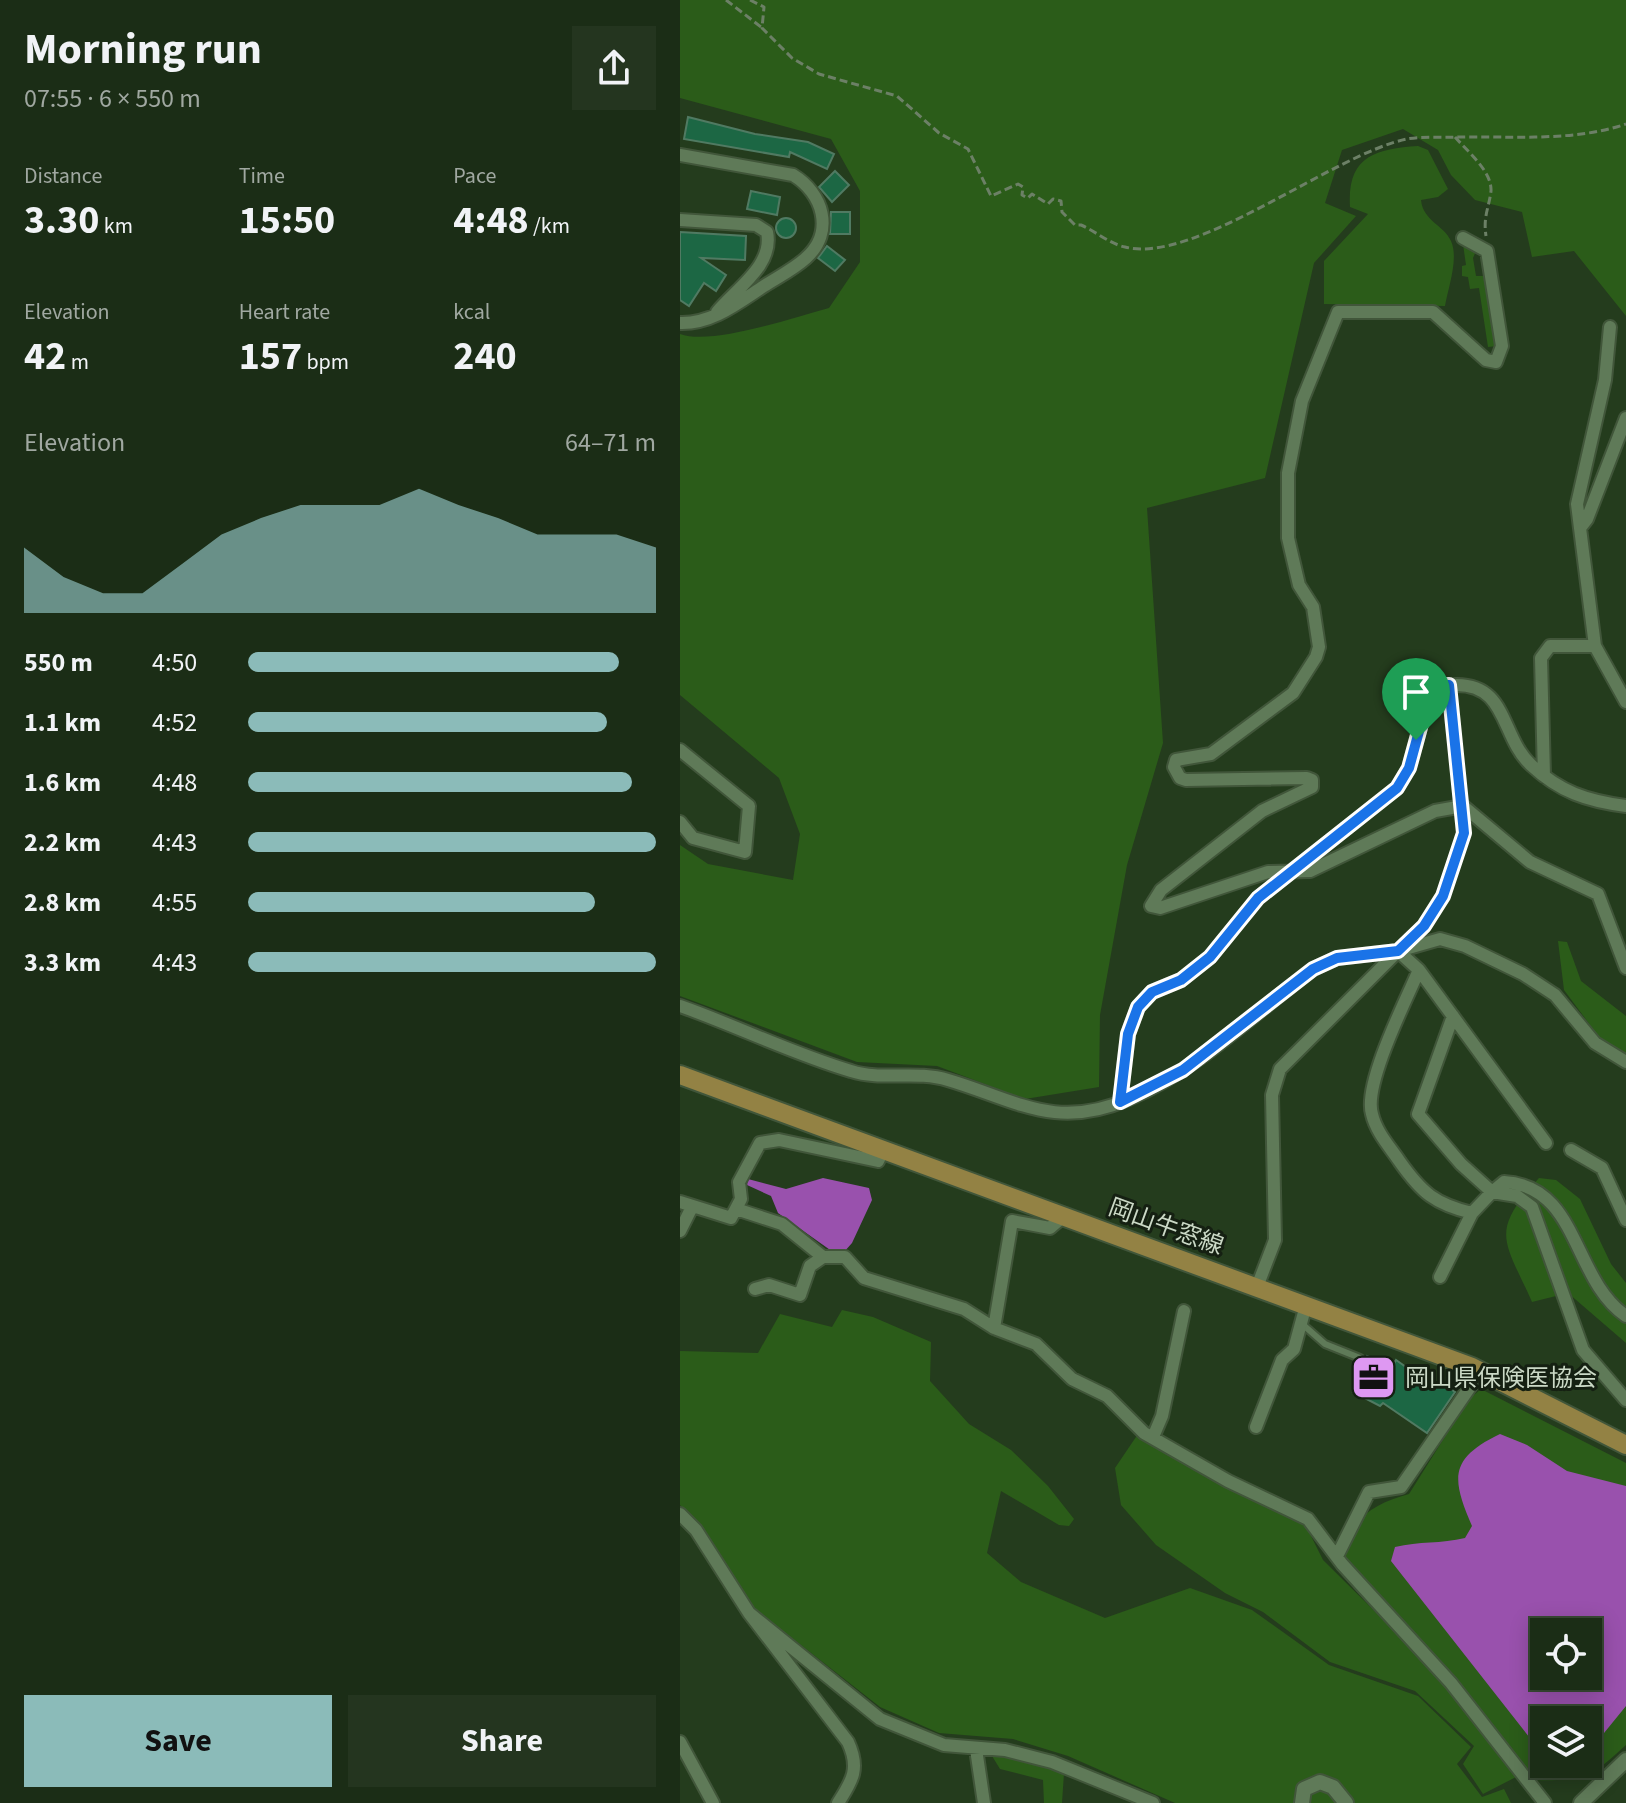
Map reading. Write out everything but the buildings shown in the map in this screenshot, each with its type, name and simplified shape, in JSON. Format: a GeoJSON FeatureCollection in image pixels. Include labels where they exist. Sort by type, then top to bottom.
{"type":"FeatureCollection","features":[{"type":"Feature","properties":{"kind":"main road","name":"岡山牛窓線"},"geometry":{"type":"LineString","coordinates":[[680,1075],[1257,1287],[1303,1314],[1481,1371],[1626,1445]]}},
{"type":"Feature","properties":{"kind":"street"},"geometry":{"type":"LineString","coordinates":[[680,155],[793,175],[808,184],[818,198],[822,213],[818,243],[806,258],[714,316],[700,322],[680,323]]}},
{"type":"Feature","properties":{"kind":"street"},"geometry":{"type":"LineString","coordinates":[[680,220],[756,225],[767,232],[770,246],[764,261],[714,316]]}},
{"type":"Feature","properties":{"kind":"street"},"geometry":{"type":"LineString","coordinates":[[1463,238],[1487,251],[1502,346],[1496,362],[1486,360],[1433,312],[1338,312],[1302,401],[1288,473],[1288,538],[1299,585],[1313,607],[1319,647],[1316,657],[1293,693],[1211,754],[1176,760],[1175,773],[1186,780],[1307,778],[1314,783],[1262,811],[1161,890],[1151,906],[1160,908],[1268,872],[1285,874],[1310,871],[1435,811],[1463,806],[1530,862],[1598,894],[1626,968]]}},
{"type":"Feature","properties":{"kind":"street"},"geometry":{"type":"LineString","coordinates":[[1610,327],[1605,380],[1577,504],[1595,646],[1626,702]]}},
{"type":"Feature","properties":{"kind":"street"},"geometry":{"type":"LineString","coordinates":[[1580,528],[1587,519],[1626,418]]}},
{"type":"Feature","properties":{"kind":"street"},"geometry":{"type":"LineString","coordinates":[[1544,776],[1541,658],[1550,646],[1595,646]]}},
{"type":"Feature","properties":{"kind":"street"},"geometry":{"type":"LineString","coordinates":[[1120,1102],[1128,1034],[1138,1007],[1152,992],[1181,980],[1210,957],[1258,898],[1397,788],[1409,768],[1430,691],[1437,686],[1471,685],[1484,692],[1496,705],[1527,762],[1563,791],[1583,799],[1626,806]]}},
{"type":"Feature","properties":{"kind":"street"},"geometry":{"type":"LineString","coordinates":[[680,750],[749,806],[745,852],[693,838],[680,822]]}},
{"type":"Feature","properties":{"kind":"street"},"geometry":{"type":"LineString","coordinates":[[680,1006],[853,1072],[934,1077],[1034,1111],[1071,1114],[1120,1102],[1183,1070],[1313,969],[1337,958],[1398,951],[1440,939],[1465,946],[1523,974],[1555,995],[1595,1043],[1626,1062]]}},
{"type":"Feature","properties":{"kind":"street"},"geometry":{"type":"LineString","coordinates":[[1398,951],[1419,970],[1546,1143]]}},
{"type":"Feature","properties":{"kind":"street"},"geometry":{"type":"LineString","coordinates":[[1257,1287],[1275,1240],[1272,1095],[1280,1069],[1398,951]]}},
{"type":"Feature","properties":{"kind":"street"},"geometry":{"type":"LineString","coordinates":[[1419,970],[1378,1067],[1370,1112],[1380,1133],[1413,1181],[1442,1206],[1472,1213]]}},
{"type":"Feature","properties":{"kind":"street"},"geometry":{"type":"LineString","coordinates":[[1453,1016],[1418,1114],[1461,1164],[1492,1192],[1517,1196],[1532,1207],[1583,1350],[1626,1400]]}},
{"type":"Feature","properties":{"kind":"street"},"geometry":{"type":"LineString","coordinates":[[680,1231],[686,1204],[721,1218],[731,1218],[741,1199],[739,1182],[760,1143],[779,1140],[878,1161],[884,1149]]}},
{"type":"Feature","properties":{"kind":"street"},"geometry":{"type":"LineString","coordinates":[[1571,1150],[1602,1168],[1626,1220]]}},
{"type":"Feature","properties":{"kind":"street"},"geometry":{"type":"LineString","coordinates":[[1440,1277],[1472,1213],[1504,1182],[1520,1183],[1539,1191],[1556,1208],[1593,1284],[1613,1307],[1626,1316]]}},
{"type":"Feature","properties":{"kind":"street"},"geometry":{"type":"LineString","coordinates":[[736,1209],[782,1224],[823,1257]]}},
{"type":"Feature","properties":{"kind":"street"},"geometry":{"type":"LineString","coordinates":[[994,1328],[1012,1221],[1050,1228],[1065,1215]]}},
{"type":"Feature","properties":{"kind":"street"},"geometry":{"type":"LineString","coordinates":[[755,1289],[769,1285],[800,1295],[810,1266],[823,1257],[845,1257],[864,1278],[964,1309],[994,1328],[1036,1344],[1072,1379],[1107,1396],[1121,1412],[1153,1437],[1228,1481],[1308,1519],[1337,1556],[1451,1683],[1545,1803]]}},
{"type":"Feature","properties":{"kind":"street"},"geometry":{"type":"LineString","coordinates":[[1153,1437],[1162,1416],[1184,1311]]}},
{"type":"Feature","properties":{"kind":"street"},"geometry":{"type":"LineString","coordinates":[[1256,1427],[1282,1360],[1294,1349],[1303,1314]]}},
{"type":"Feature","properties":{"kind":"street"},"geometry":{"type":"LineString","coordinates":[[1337,1556],[1369,1492],[1401,1487],[1481,1371]]}},
{"type":"Feature","properties":{"kind":"street"},"geometry":{"type":"LineString","coordinates":[[680,1514],[696,1530],[749,1613],[848,1742],[856,1760],[851,1783],[838,1803]]}},
{"type":"Feature","properties":{"kind":"street"},"geometry":{"type":"LineString","coordinates":[[749,1613],[880,1719],[944,1745],[1005,1750],[1052,1762],[1153,1803]]}},
{"type":"Feature","properties":{"kind":"street"},"geometry":{"type":"LineString","coordinates":[[680,1742],[713,1803]]}},
{"type":"Feature","properties":{"kind":"street"},"geometry":{"type":"LineString","coordinates":[[976,1749],[984,1803]]}},
{"type":"Feature","properties":{"kind":"street"},"geometry":{"type":"LineString","coordinates":[[1581,1803],[1626,1760]]}},
{"type":"Feature","properties":{"kind":"street"},"geometry":{"type":"LineString","coordinates":[[1302,1803],[1304,1789],[1320,1782],[1333,1787],[1346,1803]]}},
{"type":"Feature","properties":{"kind":"street"},"geometry":{"type":"LineString","coordinates":[[1597,1803],[1600,1783]]}},
{"type":"Feature","properties":{"kind":"lane"},"geometry":{"type":"LineString","coordinates":[[1303,1314],[1325,1344],[1360,1358]]}},
{"type":"Feature","properties":{"kind":"path"},"geometry":{"type":"LineString","coordinates":[[728,0],[792,58],[819,74],[897,96],[939,133],[968,149],[991,196],[1018,184],[1023,187],[1022,195],[1028,198],[1032,194],[1048,204],[1053,199],[1061,201],[1062,212],[1075,225],[1081,225],[1125,247],[1159,247],[1182,241],[1239,217],[1375,147],[1410,138],[1564,135],[1626,124]]}},
{"type":"Feature","properties":{"kind":"path"},"geometry":{"type":"LineString","coordinates":[[750,0],[764,7],[762,28]]}},
{"type":"Feature","properties":{"kind":"path"},"geometry":{"type":"LineString","coordinates":[[1455,137],[1490,180],[1491,194],[1483,214],[1487,251]]}},
{"type":"Feature","properties":{"kind":"path"},"geometry":{"type":"LineString","coordinates":[[1418,933],[1443,896],[1454,871],[1464,833],[1449,685]]}},
{"type":"Feature","properties":{"kind":"green space"},"geometry":{"type":"Polygon","coordinates":[[[680,0],[1626,0],[1626,316],[1574,251],[1532,257],[1522,212],[1475,200],[1451,175],[1438,150],[1403,129],[1342,150],[1325,203],[1356,216],[1314,263],[1265,478],[1147,508],[1163,743],[1127,865],[1100,1015],[1099,1087],[1025,1099],[937,1066],[857,1062],[680,996],[680,845],[708,864],[793,880],[800,834],[779,778],[680,695],[680,334],[694,337],[732,333],[829,308],[860,262],[860,191],[831,139],[680,98],[680,0]]]}},
{"type":"Feature","properties":{"kind":"green space"},"geometry":{"type":"Polygon","coordinates":[[[1418,146],[1428,150],[1448,189],[1438,197],[1421,200],[1426,213],[1448,236],[1453,248],[1445,306],[1324,304],[1324,261],[1368,214],[1350,207],[1353,177],[1366,159],[1376,153],[1418,146]]]}},
{"type":"Feature","properties":{"kind":"green space"},"geometry":{"type":"Polygon","coordinates":[[[1463,244],[1476,251],[1473,258],[1476,276],[1487,276],[1497,346],[1488,347],[1479,288],[1470,289],[1468,277],[1462,276],[1462,266],[1466,265],[1463,244]]]}},
{"type":"Feature","properties":{"kind":"green space"},"geometry":{"type":"Polygon","coordinates":[[[1558,941],[1567,942],[1581,981],[1626,1016],[1626,1055],[1599,1037],[1564,990],[1558,941]]]}},
{"type":"Feature","properties":{"kind":"green space"},"geometry":{"type":"Polygon","coordinates":[[[1539,1178],[1556,1180],[1580,1199],[1611,1264],[1626,1283],[1626,1343],[1568,1293],[1532,1302],[1514,1264],[1506,1237],[1513,1212],[1539,1178]]]}},
{"type":"Feature","properties":{"kind":"green space"},"geometry":{"type":"Polygon","coordinates":[[[842,1310],[873,1317],[931,1342],[930,1381],[969,1424],[1011,1450],[1048,1486],[1074,1519],[1069,1526],[1059,1525],[1001,1491],[987,1553],[1021,1582],[1105,1618],[1190,1588],[1252,1610],[1329,1665],[1418,1696],[1471,1747],[1457,1764],[1482,1797],[1504,1789],[1511,1803],[1175,1803],[1068,1756],[1013,1739],[939,1733],[880,1707],[755,1609],[706,1532],[680,1505],[680,1351],[758,1353],[780,1314],[832,1327],[842,1310]]]}},
{"type":"Feature","properties":{"kind":"green space"},"geometry":{"type":"Polygon","coordinates":[[[1481,1389],[1626,1463],[1626,1745],[1603,1765],[1602,1706],[1530,1706],[1530,1776],[1422,1644],[1345,1558],[1351,1533],[1365,1515],[1385,1502],[1409,1494],[1468,1400],[1481,1389]]]}},
{"type":"Feature","properties":{"kind":"green space"},"geometry":{"type":"Polygon","coordinates":[[[1138,1434],[1305,1524],[1323,1560],[1418,1654],[1478,1724],[1516,1777],[1483,1794],[1463,1764],[1474,1746],[1415,1691],[1330,1662],[1263,1612],[1225,1593],[1156,1545],[1121,1505],[1115,1468],[1138,1434]]]}},
{"type":"Feature","properties":{"kind":"green space"},"geometry":{"type":"Polygon","coordinates":[[[992,1756],[1006,1756],[1064,1773],[1062,1803],[1044,1803],[1043,1780],[1000,1769],[992,1756]]]}},
{"type":"Feature","properties":{"kind":"green space"},"geometry":{"type":"Polygon","coordinates":[[[1531,1778],[1575,1778],[1564,1780],[1531,1778]]]}},
{"type":"Feature","properties":{"kind":"shaded area"},"geometry":{"type":"Polygon","coordinates":[[[823,1178],[869,1188],[872,1200],[852,1243],[844,1252],[833,1252],[778,1213],[771,1196],[747,1185],[748,1179],[786,1189],[823,1178]]]}},
{"type":"Feature","properties":{"kind":"shaded area"},"geometry":{"type":"Polygon","coordinates":[[[1500,1434],[1527,1445],[1567,1471],[1626,1486],[1626,1706],[1602,1735],[1602,1706],[1530,1706],[1530,1738],[1391,1561],[1395,1547],[1465,1538],[1472,1526],[1458,1483],[1463,1462],[1471,1452],[1500,1434]]]}},
{"type":"Feature","properties":{"kind":"place","name":"岡山県保険医協会"},"geometry":{"type":"Point","coordinates":[1374,1378]}},
{"type":"Feature","properties":{"kind":"route"},"geometry":{"type":"LineString","coordinates":[[1449,685],[1464,833],[1454,871],[1424,926],[1398,951],[1337,958],[1313,969],[1183,1070],[1155,1087],[1120,1102],[1128,1034],[1138,1007],[1152,992],[1181,980],[1210,957],[1258,898],[1397,788],[1409,768],[1416,740],[1430,691],[1437,686],[1449,685]]}}]}
